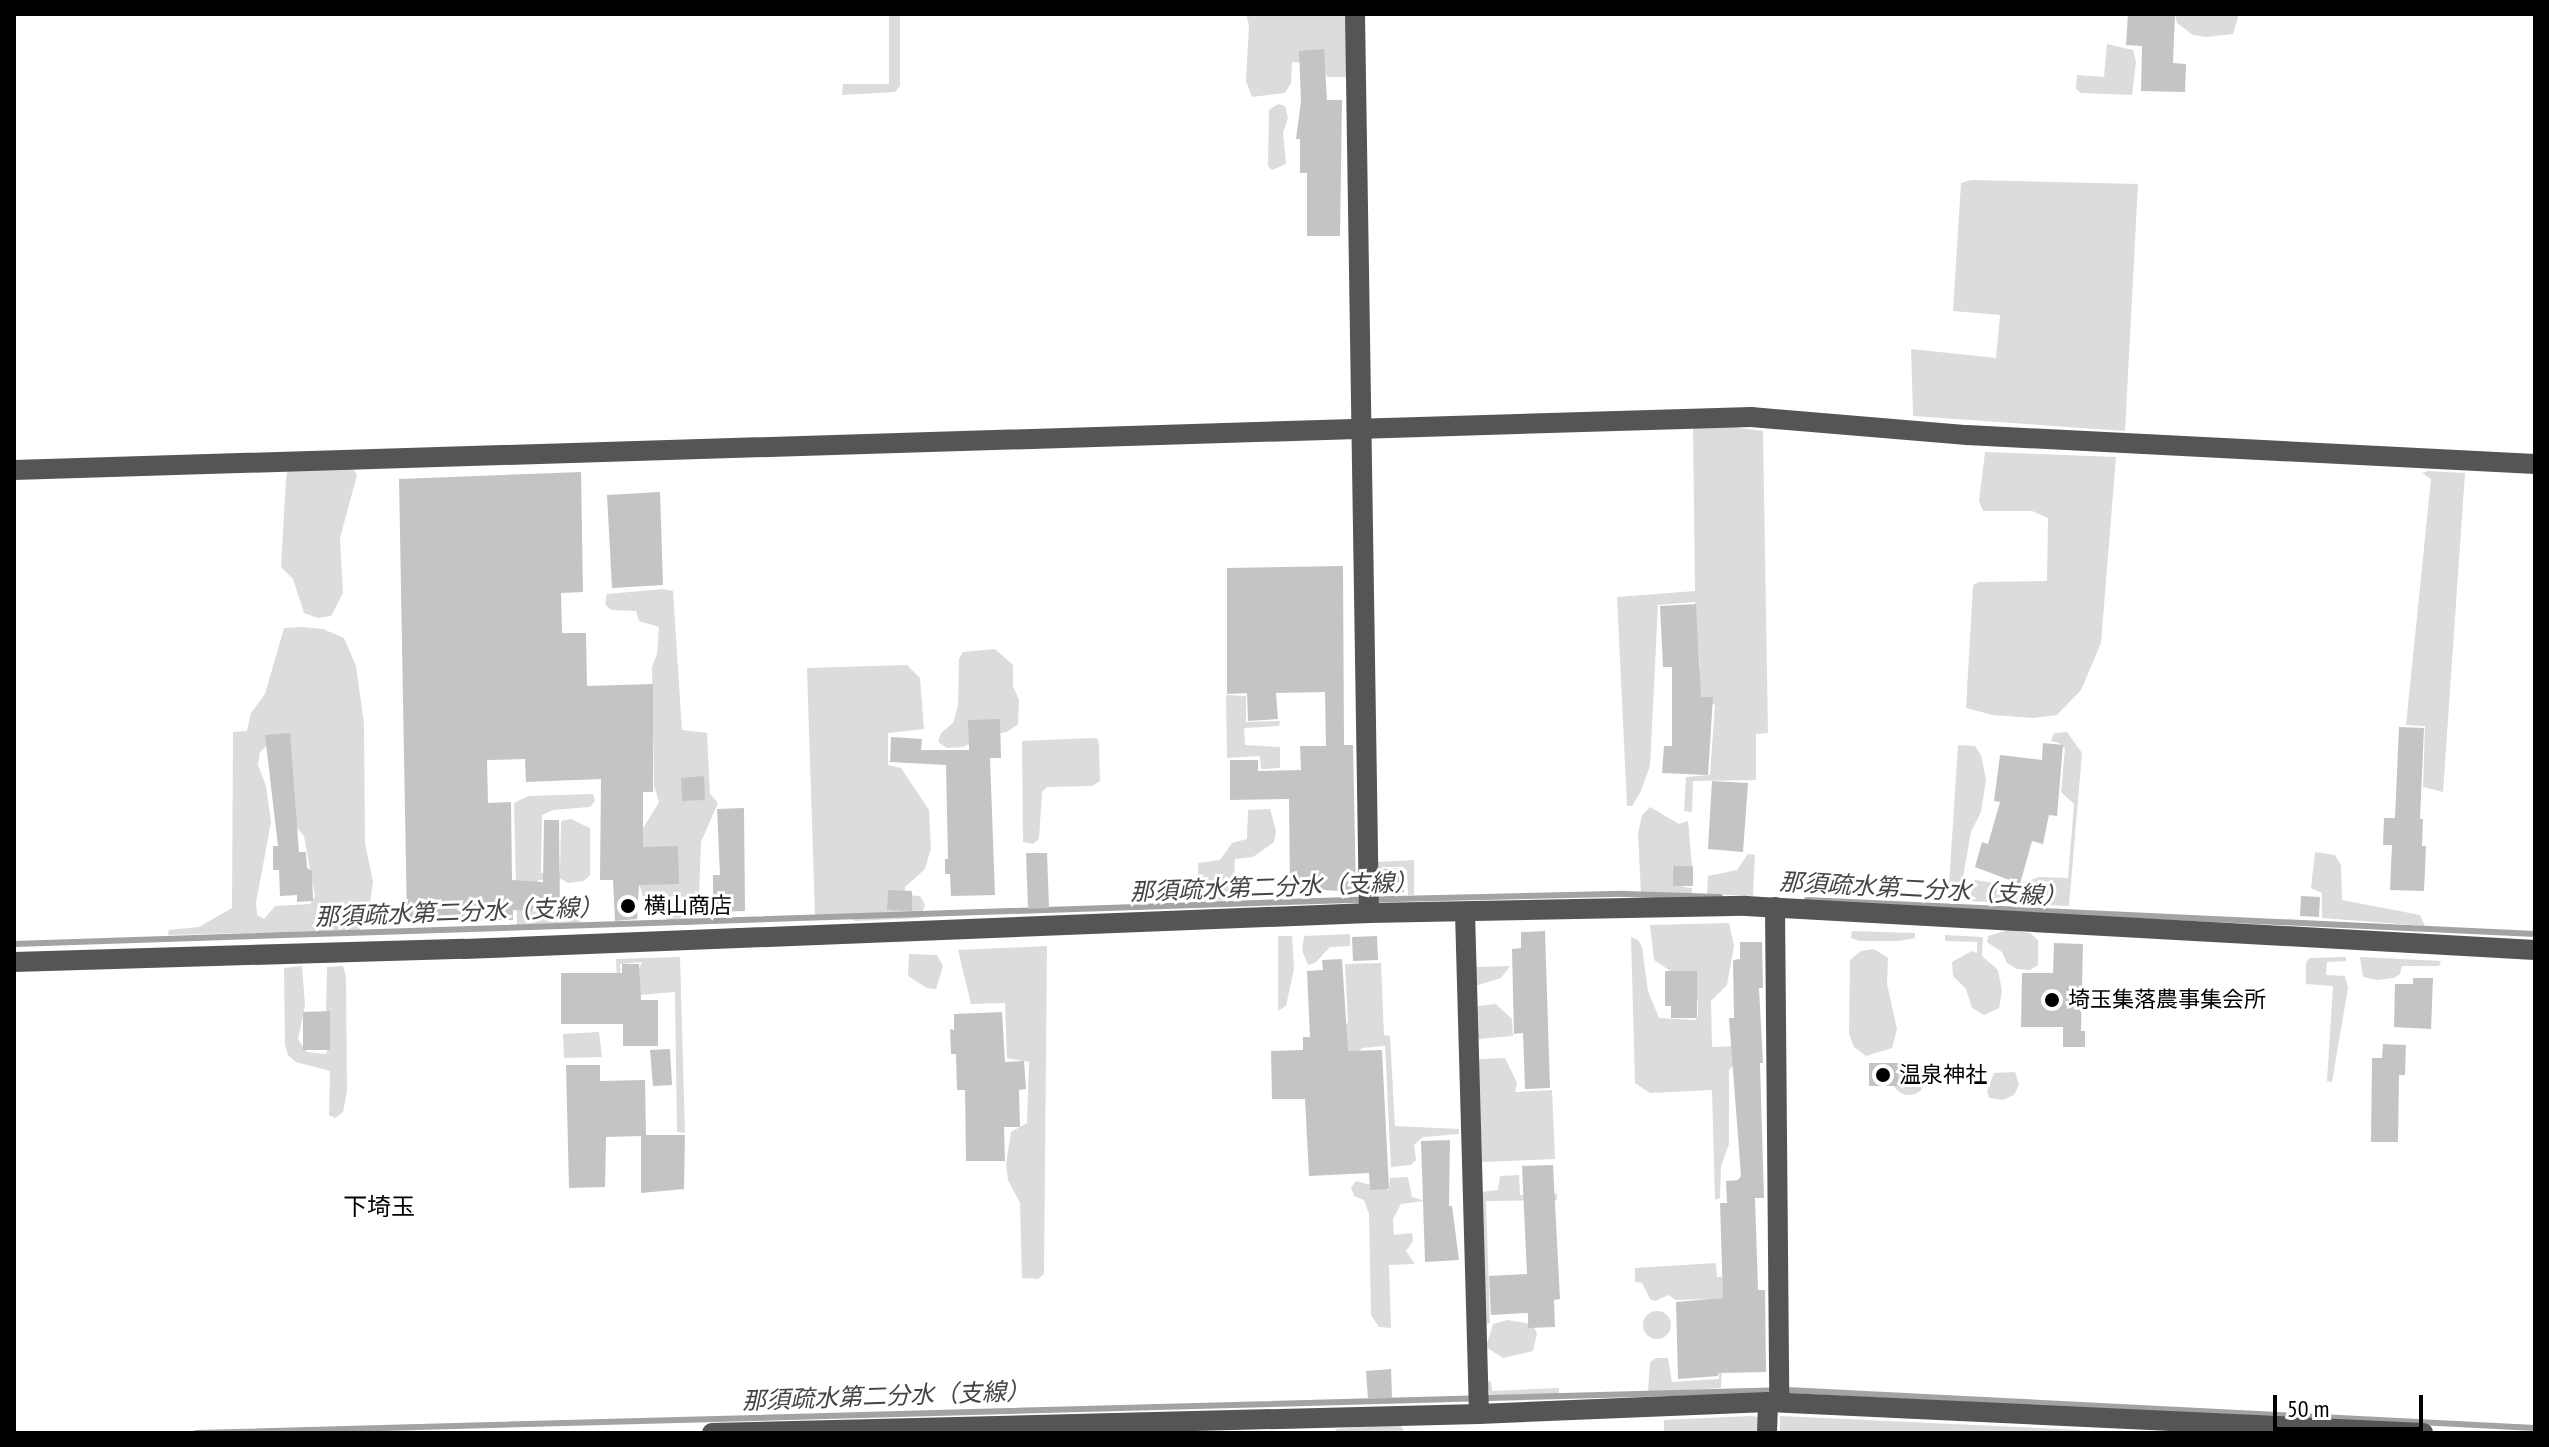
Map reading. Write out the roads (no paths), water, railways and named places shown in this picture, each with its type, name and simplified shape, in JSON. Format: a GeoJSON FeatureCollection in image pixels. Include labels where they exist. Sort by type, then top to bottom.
{"type":"FeatureCollection","features":[{"type":"Feature","properties":{"kind":"street"},"geometry":{"type":"LineString","coordinates":[[1355,14],[1359,429],[1369,913]]}},
{"type":"Feature","properties":{"kind":"street"},"geometry":{"type":"LineString","coordinates":[[14,470],[1751,417],[1967,435],[2535,464]]}},
{"type":"Feature","properties":{"kind":"street"},"geometry":{"type":"LineString","coordinates":[[14,962],[464,949],[1369,913],[1775,907],[2535,950]]}},
{"type":"Feature","properties":{"kind":"street"},"geometry":{"type":"LineString","coordinates":[[1767,1433],[1773,1402],[1775,907]]}},
{"type":"Feature","properties":{"kind":"street"},"geometry":{"type":"LineString","coordinates":[[1465,912],[1479,1414]]}},
{"type":"Feature","properties":{"kind":"street"},"geometry":{"type":"LineString","coordinates":[[712,1433],[1479,1414],[1773,1402],[2423,1433]]}},
{"type":"Feature","properties":{"kind":"waterway","name":"那須疏水第二分水（支線）"},"geometry":{"type":"LineString","coordinates":[[14,944],[1350,900],[1624,894],[1720,897]]}},
{"type":"Feature","properties":{"kind":"waterway","name":"那須疏水第二分水（支線）"},"geometry":{"type":"LineString","coordinates":[[1807,900],[2535,934]]}},
{"type":"Feature","properties":{"kind":"waterway","name":"那須疏水第二分水（支線）"},"geometry":{"type":"LineString","coordinates":[[196,1433],[1787,1390],[2535,1428]]}},
{"type":"Feature","properties":{"kind":"place","name":"横山商店"},"geometry":{"type":"Point","coordinates":[628,906]}},
{"type":"Feature","properties":{"kind":"place","name":"埼玉集落農事集会所"},"geometry":{"type":"Point","coordinates":[2052,1000]}},
{"type":"Feature","properties":{"kind":"place","name":"温泉神社"},"geometry":{"type":"Point","coordinates":[1883,1075]}},
{"type":"Feature","properties":{"kind":"district","name":"下埼玉"},"geometry":{"type":"Point","coordinates":[379,1207]}}]}
